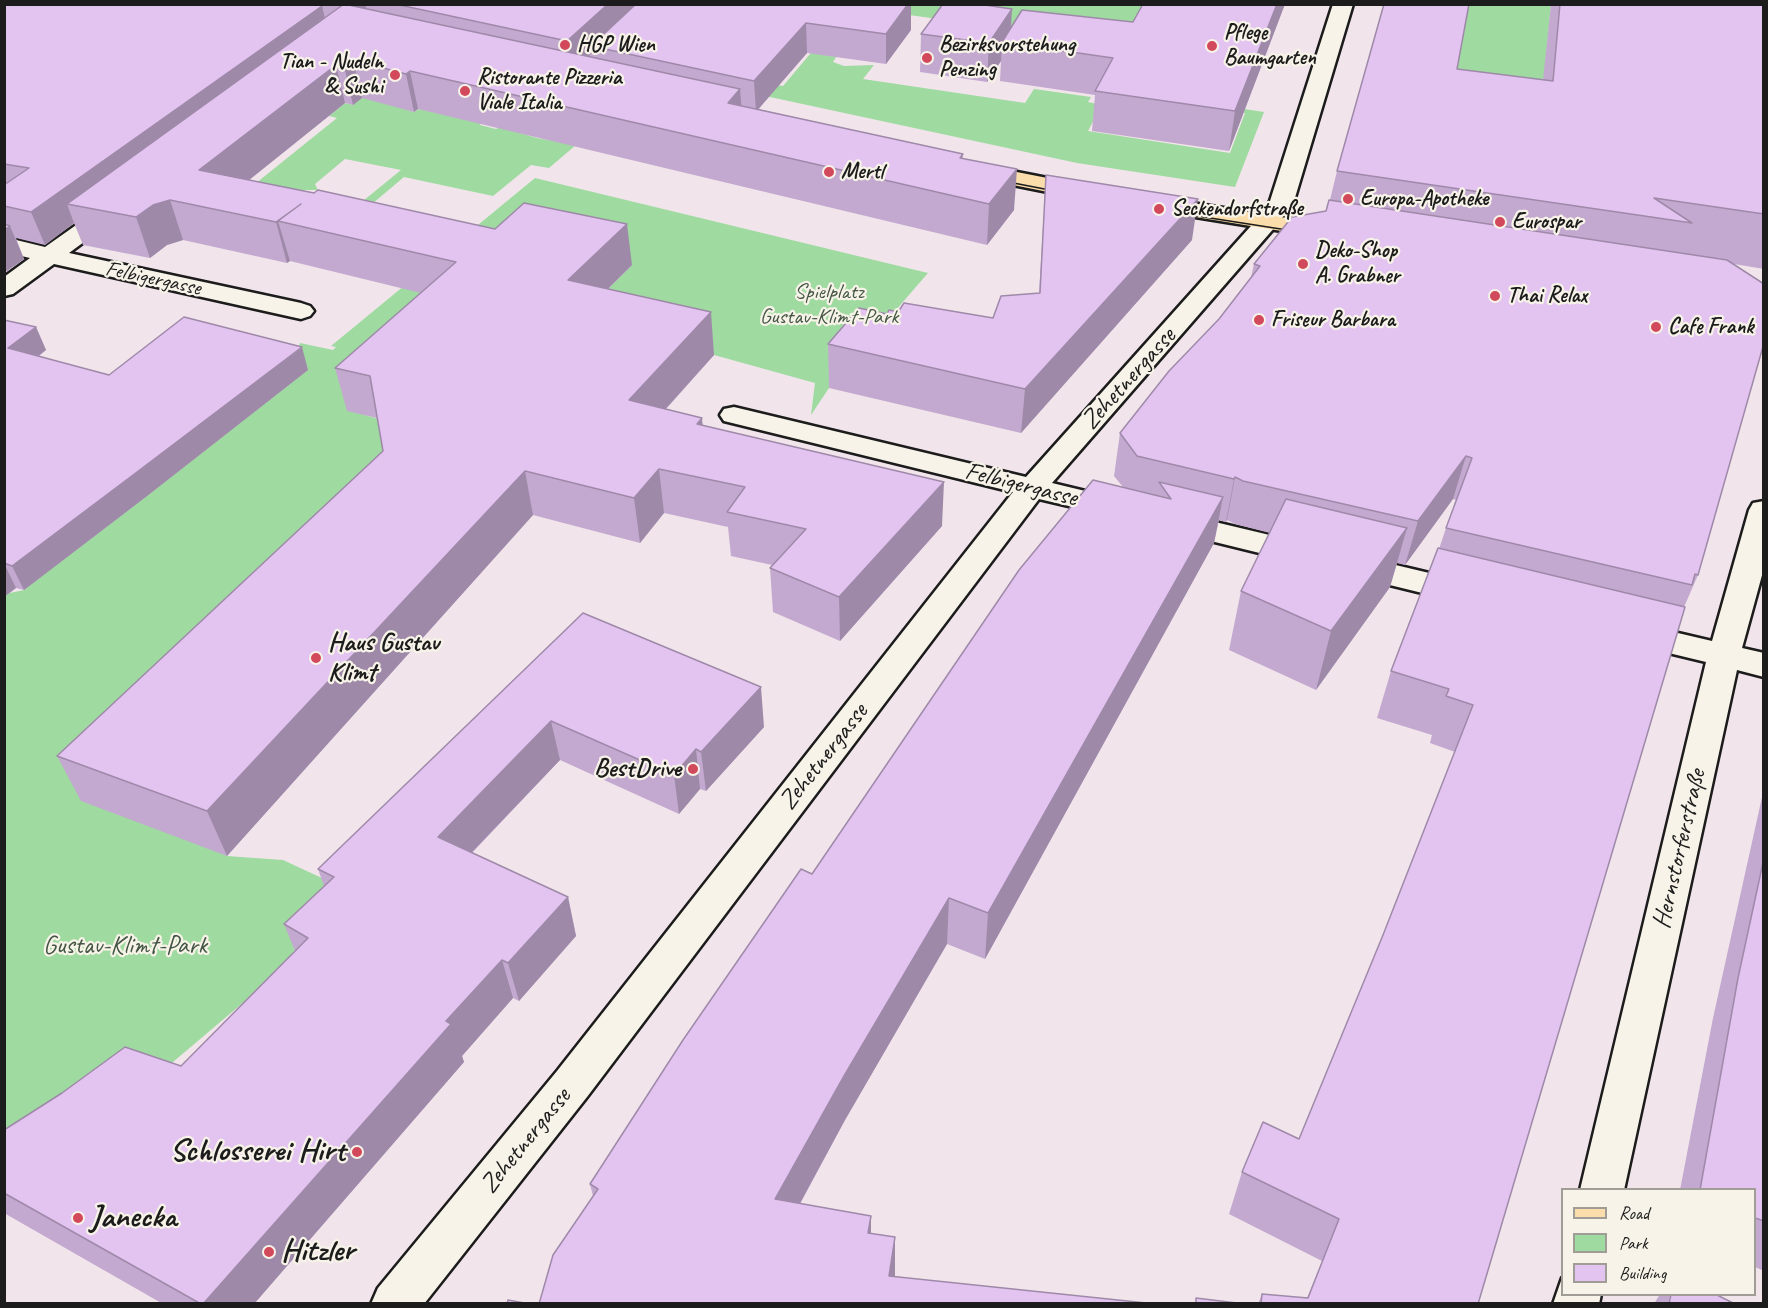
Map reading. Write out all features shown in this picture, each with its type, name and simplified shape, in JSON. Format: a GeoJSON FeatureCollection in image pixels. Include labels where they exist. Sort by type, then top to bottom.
{"type":"FeatureCollection","features":[{"type":"Feature","properties":{"kind":"main road"},"geometry":{"type":"LineString","coordinates":[[956,166],[1113,198]]}},
{"type":"Feature","properties":{"kind":"main road"},"geometry":{"type":"LineString","coordinates":[[1136,201],[1351,235]]}},
{"type":"Feature","properties":{"kind":"street"},"geometry":{"type":"LineString","coordinates":[[1267,222],[1282,201],[1342,4]]}},
{"type":"Feature","properties":{"kind":"street"},"geometry":{"type":"LineString","coordinates":[[4,290],[126,199]]}},
{"type":"Feature","properties":{"kind":"street","name":"Zehetnergasse"},"geometry":{"type":"LineString","coordinates":[[394,1304],[572,1084],[1032,488],[1267,222]]}},
{"type":"Feature","properties":{"kind":"street","name":"Felbigergasse"},"geometry":{"type":"LineString","coordinates":[[4,244],[49,256],[302,311]]}},
{"type":"Feature","properties":{"kind":"street","name":"Felbigergasse"},"geometry":{"type":"LineString","coordinates":[[734,415],[1495,600]]}},
{"type":"Feature","properties":{"kind":"street","name":"Hernstorferstraße"},"geometry":{"type":"LineString","coordinates":[[1602,1188],[1724,655],[1764,510]]}},
{"type":"Feature","properties":{"kind":"street"},"geometry":{"type":"LineString","coordinates":[[1598,625],[1764,664]]}},
{"type":"Feature","properties":{"kind":"green space"},"geometry":{"type":"Polygon","coordinates":[[[836,5],[1158,5],[1128,45],[836,5]]]}},
{"type":"Feature","properties":{"kind":"green space"},"geometry":{"type":"Polygon","coordinates":[[[1465,5],[1551,5],[1533,189],[1448,100],[1465,5]]]}},
{"type":"Feature","properties":{"kind":"green space"},"geometry":{"type":"Polygon","coordinates":[[[816,47],[840,51],[833,62],[844,66],[874,65],[863,79],[1025,103],[1034,89],[1091,97],[1088,102],[1102,105],[1088,131],[1230,153],[1245,113],[1185,104],[1186,100],[1264,112],[1235,187],[1077,163],[635,68],[657,66],[783,86],[816,47]]]}},
{"type":"Feature","properties":{"kind":"green space"},"geometry":{"type":"Polygon","coordinates":[[[359,92],[414,112],[419,109],[481,123],[480,125],[496,129],[500,127],[537,138],[576,145],[549,168],[531,165],[493,196],[404,177],[353,220],[347,214],[401,170],[345,159],[315,184],[318,190],[286,190],[235,200],[337,118],[329,116],[345,103],[353,105],[359,92]]]}},
{"type":"Feature","properties":{"kind":"green space","name":"Gustav-Klimt-Park"},"geometry":{"type":"Polygon","coordinates":[[[535,178],[928,273],[831,385],[811,415],[815,383],[714,355],[574,322],[632,265],[348,410],[382,420],[395,495],[227,856],[283,860],[350,891],[293,952],[277,974],[147,1084],[5,1184],[5,594],[24,590],[292,366],[300,343],[333,350],[336,347],[331,346],[535,178]]]}},
{"type":"Feature","properties":{"kind":"building"},"geometry":{"type":"Polygon","coordinates":[[[4,4],[316,4],[322,6],[31,212],[4,206],[4,185],[29,168],[4,164],[4,4]]]}},
{"type":"Feature","properties":{"kind":"building"},"geometry":{"type":"Polygon","coordinates":[[[344,4],[740,89],[728,103],[963,154],[960,158],[1017,169],[989,204],[410,71],[406,74],[353,60],[344,66],[336,65],[199,170],[314,193],[318,190],[495,229],[524,203],[627,224],[568,280],[711,312],[629,400],[702,418],[697,424],[944,482],[839,597],[770,568],[806,529],[727,512],[745,487],[659,469],[634,498],[525,471],[207,811],[57,756],[383,451],[370,376],[335,368],[456,262],[278,221],[301,204],[276,222],[170,200],[153,205],[136,217],[67,204],[344,4]]]}},
{"type":"Feature","properties":{"kind":"building"},"geometry":{"type":"Polygon","coordinates":[[[395,4],[608,4],[567,41],[395,4]]]}},
{"type":"Feature","properties":{"kind":"building"},"geometry":{"type":"Polygon","coordinates":[[[636,4],[908,4],[886,34],[806,23],[754,81],[591,46],[636,4]]]}},
{"type":"Feature","properties":{"kind":"building"},"geometry":{"type":"Polygon","coordinates":[[[943,4],[978,4],[1012,9],[989,43],[921,34],[943,4]]]}},
{"type":"Feature","properties":{"kind":"building"},"geometry":{"type":"Polygon","coordinates":[[[1143,4],[1277,4],[1235,111],[1095,91],[1113,58],[1002,42],[1022,10],[1133,22],[1143,4]]]}},
{"type":"Feature","properties":{"kind":"building"},"geometry":{"type":"Polygon","coordinates":[[[1384,4],[1469,4],[1457,69],[1553,81],[1560,4],[1764,4],[1764,214],[1654,198],[1692,223],[1337,171],[1384,4]]]}},
{"type":"Feature","properties":{"kind":"building"},"geometry":{"type":"Polygon","coordinates":[[[1046,175],[1198,199],[1025,389],[828,344],[859,308],[887,314],[889,310],[898,312],[904,303],[993,318],[1001,296],[1040,293],[1046,175]]]}},
{"type":"Feature","properties":{"kind":"building"},"geometry":{"type":"Polygon","coordinates":[[[1329,200],[1727,260],[1764,284],[1764,343],[1698,575],[1695,574],[1692,585],[1446,528],[1472,458],[1466,456],[1418,521],[1137,456],[1120,433],[1169,371],[1219,319],[1260,266],[1254,264],[1292,217],[1326,211],[1329,200]]]}},
{"type":"Feature","properties":{"kind":"building"},"geometry":{"type":"Polygon","coordinates":[[[184,317],[302,347],[12,566],[4,563],[4,320],[36,327],[8,348],[109,375],[184,317]]]}},
{"type":"Feature","properties":{"kind":"building"},"geometry":{"type":"Polygon","coordinates":[[[1093,480],[1171,499],[1159,482],[1223,497],[988,913],[949,898],[844,1076],[775,1199],[871,1216],[868,1233],[895,1237],[889,1276],[1156,1304],[539,1304],[553,1255],[598,1189],[590,1184],[683,1040],[801,869],[812,874],[1019,570],[1093,480]]]}},
{"type":"Feature","properties":{"kind":"building"},"geometry":{"type":"Polygon","coordinates":[[[1286,499],[1407,528],[1331,631],[1241,591],[1286,499]]]}},
{"type":"Feature","properties":{"kind":"building"},"geometry":{"type":"Polygon","coordinates":[[[1438,548],[1685,607],[1478,1304],[1261,1304],[1262,1294],[1308,1298],[1339,1219],[1242,1172],[1263,1122],[1299,1139],[1383,935],[1473,705],[1446,696],[1449,689],[1391,671],[1438,548]]]}},
{"type":"Feature","properties":{"kind":"building"},"geometry":{"type":"Polygon","coordinates":[[[583,613],[761,687],[701,752],[696,749],[674,775],[551,721],[438,837],[568,897],[508,963],[502,960],[446,1021],[451,1024],[203,1304],[4,1193],[4,1130],[62,1093],[125,1047],[181,1066],[308,938],[284,924],[334,877],[318,869],[583,613]]]}},
{"type":"Feature","properties":{"kind":"building"},"geometry":{"type":"Polygon","coordinates":[[[1764,858],[1764,1221],[1756,1218],[1756,1188],[1700,1188],[1738,978],[1764,858]]]}},
{"type":"Feature","properties":{"kind":"building"},"geometry":{"type":"Polygon","coordinates":[[[1671,1296],[1719,1296],[1735,1304],[1669,1304],[1671,1296]]]}},
{"type":"Feature","properties":{"kind":"building"},"geometry":{"type":"Polygon","coordinates":[[[1196,1298],[1245,1304],[1196,1304],[1196,1298]]]}},
{"type":"Feature","properties":{"kind":"building"},"geometry":{"type":"Polygon","coordinates":[[[508,1300],[530,1304],[507,1304],[508,1300]]]}},
{"type":"Feature","properties":{"kind":"tram line"},"geometry":{"type":"LineString","coordinates":[[998,180],[1060,192]]}},
{"type":"Feature","properties":{"kind":"tram line"},"geometry":{"type":"LineString","coordinates":[[1178,213],[1300,232]]}},
{"type":"Feature","properties":{"kind":"place","name":"HGP Wien"},"geometry":{"type":"Point","coordinates":[565,45]}},
{"type":"Feature","properties":{"kind":"place","name":"Pflege Baumgarten"},"geometry":{"type":"Point","coordinates":[1212,46]}},
{"type":"Feature","properties":{"kind":"place","name":"Bezirksvorstehung Penzing"},"geometry":{"type":"Point","coordinates":[927,58]}},
{"type":"Feature","properties":{"kind":"place","name":"Tian - Nudeln & Sushi"},"geometry":{"type":"Point","coordinates":[395,75]}},
{"type":"Feature","properties":{"kind":"place","name":"Ristorante Pizzeria Viale Italia"},"geometry":{"type":"Point","coordinates":[465,91]}},
{"type":"Feature","properties":{"kind":"place","name":"Mertl"},"geometry":{"type":"Point","coordinates":[829,172]}},
{"type":"Feature","properties":{"kind":"place","name":"Europa-Apotheke"},"geometry":{"type":"Point","coordinates":[1348,199]}},
{"type":"Feature","properties":{"kind":"place","name":"Seckendorfstraße"},"geometry":{"type":"Point","coordinates":[1159,209]}},
{"type":"Feature","properties":{"kind":"place","name":"Eurospar"},"geometry":{"type":"Point","coordinates":[1500,222]}},
{"type":"Feature","properties":{"kind":"place","name":"Deko-Shop A. Grabner"},"geometry":{"type":"Point","coordinates":[1303,264]}},
{"type":"Feature","properties":{"kind":"place","name":"Thai Relax"},"geometry":{"type":"Point","coordinates":[1495,296]}},
{"type":"Feature","properties":{"kind":"place","name":"Friseur Barbara"},"geometry":{"type":"Point","coordinates":[1259,320]}},
{"type":"Feature","properties":{"kind":"place","name":"Cafe Frank"},"geometry":{"type":"Point","coordinates":[1656,327]}},
{"type":"Feature","properties":{"kind":"place","name":"Haus Gustav Klimt"},"geometry":{"type":"Point","coordinates":[316,658]}},
{"type":"Feature","properties":{"kind":"place","name":"BestDrive"},"geometry":{"type":"Point","coordinates":[693,769]}},
{"type":"Feature","properties":{"kind":"place","name":"Schlosserei Hirt"},"geometry":{"type":"Point","coordinates":[357,1152]}},
{"type":"Feature","properties":{"kind":"place","name":"Janecka"},"geometry":{"type":"Point","coordinates":[78,1218]}},
{"type":"Feature","properties":{"kind":"place","name":"Hitzler"},"geometry":{"type":"Point","coordinates":[269,1252]}},
{"type":"Feature","properties":{"kind":"park label","name":"Spielplatz Gustav-Klimt-Park"},"geometry":{"type":"Point","coordinates":[829,304]}}]}
